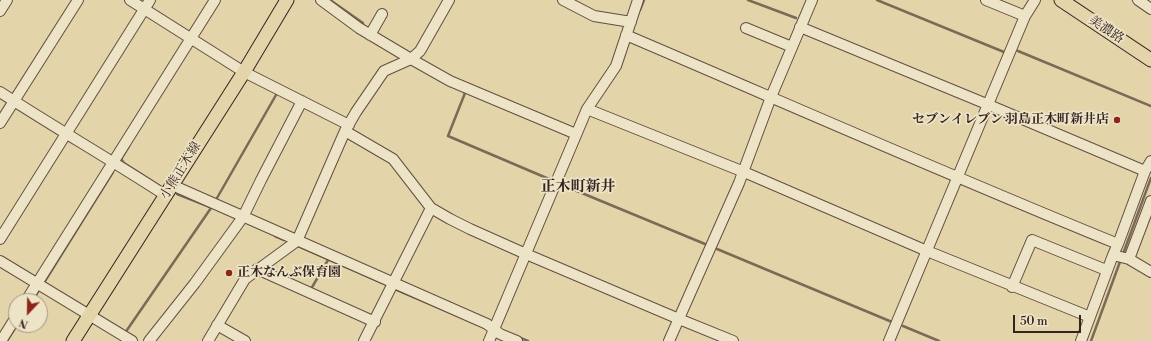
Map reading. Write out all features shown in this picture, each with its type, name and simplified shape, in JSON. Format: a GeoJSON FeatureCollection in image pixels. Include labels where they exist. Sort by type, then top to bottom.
{"type":"FeatureCollection","features":[{"type":"Feature","properties":{"kind":"main road","name":"小熊正木線"},"geometry":{"type":"LineString","coordinates":[[73,341],[244,72],[287,0]]}},
{"type":"Feature","properties":{"kind":"main road","name":"美濃路"},"geometry":{"type":"LineString","coordinates":[[1061,0],[1151,60]]}},
{"type":"Feature","properties":{"kind":"street"},"geometry":{"type":"LineString","coordinates":[[0,12],[7,0]]}},
{"type":"Feature","properties":{"kind":"street"},"geometry":{"type":"LineString","coordinates":[[0,123],[78,0]]}},
{"type":"Feature","properties":{"kind":"street"},"geometry":{"type":"LineString","coordinates":[[130,0],[244,72],[302,101],[347,128],[393,159],[431,208],[470,230],[733,341]]}},
{"type":"Feature","properties":{"kind":"street"},"geometry":{"type":"LineString","coordinates":[[0,239],[150,0]]}},
{"type":"Feature","properties":{"kind":"street"},"geometry":{"type":"LineString","coordinates":[[31,293],[215,0]]}},
{"type":"Feature","properties":{"kind":"street"},"geometry":{"type":"LineString","coordinates":[[321,0],[370,35],[450,81],[576,134]]}},
{"type":"Feature","properties":{"kind":"street"},"geometry":{"type":"LineString","coordinates":[[208,341],[244,279],[297,241],[347,128],[384,71],[412,59],[420,51],[449,0]]}},
{"type":"Feature","properties":{"kind":"street"},"geometry":{"type":"LineString","coordinates":[[563,0],[594,16],[631,22]]}},
{"type":"Feature","properties":{"kind":"street"},"geometry":{"type":"LineString","coordinates":[[489,341],[587,109],[616,66],[638,0]]}},
{"type":"Feature","properties":{"kind":"street"},"geometry":{"type":"LineString","coordinates":[[669,341],[744,172],[771,98],[812,0]]}},
{"type":"Feature","properties":{"kind":"street"},"geometry":{"type":"LineString","coordinates":[[986,0],[1026,16]]}},
{"type":"Feature","properties":{"kind":"street"},"geometry":{"type":"LineString","coordinates":[[889,341],[1026,16],[1035,0]]}},
{"type":"Feature","properties":{"kind":"street"},"geometry":{"type":"LineString","coordinates":[[1138,0],[1151,9]]}},
{"type":"Feature","properties":{"kind":"street"},"geometry":{"type":"LineString","coordinates":[[370,35],[382,14]]}},
{"type":"Feature","properties":{"kind":"street"},"geometry":{"type":"LineString","coordinates":[[800,27],[1145,171]]}},
{"type":"Feature","properties":{"kind":"street"},"geometry":{"type":"LineString","coordinates":[[746,28],[792,47]]}},
{"type":"Feature","properties":{"kind":"street"},"geometry":{"type":"LineString","coordinates":[[626,35],[997,195],[1118,244]]}},
{"type":"Feature","properties":{"kind":"street"},"geometry":{"type":"LineString","coordinates":[[0,92],[66,134],[114,162],[169,190],[243,217],[487,324],[500,334],[517,341]]}},
{"type":"Feature","properties":{"kind":"street"},"geometry":{"type":"LineString","coordinates":[[149,341],[195,283],[243,217],[302,101]]}},
{"type":"Feature","properties":{"kind":"street"},"geometry":{"type":"LineString","coordinates":[[587,109],[744,172],[1012,287],[1090,317]]}},
{"type":"Feature","properties":{"kind":"street"},"geometry":{"type":"LineString","coordinates":[[1151,161],[1145,171],[1118,244],[1122,258],[1151,272]]}},
{"type":"Feature","properties":{"kind":"street"},"geometry":{"type":"LineString","coordinates":[[1081,341],[1106,270],[1122,258],[1150,204]]}},
{"type":"Feature","properties":{"kind":"street"},"geometry":{"type":"LineString","coordinates":[[364,341],[375,322],[431,208]]}},
{"type":"Feature","properties":{"kind":"street"},"geometry":{"type":"LineString","coordinates":[[1012,287],[1032,240],[1106,270]]}},
{"type":"Feature","properties":{"kind":"street"},"geometry":{"type":"LineString","coordinates":[[0,261],[132,341]]}},
{"type":"Feature","properties":{"kind":"street"},"geometry":{"type":"LineString","coordinates":[[257,269],[375,322]]}},
{"type":"Feature","properties":{"kind":"street"},"geometry":{"type":"LineString","coordinates":[[217,325],[246,341]]}},
{"type":"Feature","properties":{"kind":"street"},"geometry":{"type":"LineString","coordinates":[[1,341],[8,330]]}},
{"type":"Feature","properties":{"kind":"waterway"},"geometry":{"type":"LineString","coordinates":[[330,0],[363,23]]}},
{"type":"Feature","properties":{"kind":"waterway"},"geometry":{"type":"LineString","coordinates":[[640,10],[644,0]]}},
{"type":"Feature","properties":{"kind":"waterway"},"geometry":{"type":"LineString","coordinates":[[748,0],[796,18]]}},
{"type":"Feature","properties":{"kind":"waterway"},"geometry":{"type":"LineString","coordinates":[[877,0],[1004,52]]}},
{"type":"Feature","properties":{"kind":"waterway"},"geometry":{"type":"LineString","coordinates":[[1018,51],[1151,106]]}},
{"type":"Feature","properties":{"kind":"waterway"},"geometry":{"type":"LineString","coordinates":[[464,92],[465,93],[448,136],[549,179]]}},
{"type":"Feature","properties":{"kind":"waterway"},"geometry":{"type":"LineString","coordinates":[[217,198],[276,95]]}},
{"type":"Feature","properties":{"kind":"waterway"},"geometry":{"type":"LineString","coordinates":[[129,146],[121,159],[124,163],[160,186]]}},
{"type":"Feature","properties":{"kind":"waterway"},"geometry":{"type":"LineString","coordinates":[[45,281],[113,172]]}},
{"type":"Feature","properties":{"kind":"waterway"},"geometry":{"type":"LineString","coordinates":[[1123,254],[1151,178]]}},
{"type":"Feature","properties":{"kind":"waterway"},"geometry":{"type":"LineString","coordinates":[[560,184],[705,244]]}},
{"type":"Feature","properties":{"kind":"waterway"},"geometry":{"type":"LineString","coordinates":[[177,194],[210,207]]}},
{"type":"Feature","properties":{"kind":"waterway"},"geometry":{"type":"LineString","coordinates":[[127,330],[211,208]]}},
{"type":"Feature","properties":{"kind":"waterway"},"geometry":{"type":"LineString","coordinates":[[275,236],[284,240]]}},
{"type":"Feature","properties":{"kind":"waterway"},"geometry":{"type":"LineString","coordinates":[[298,246],[387,285]]}},
{"type":"Feature","properties":{"kind":"waterway"},"geometry":{"type":"LineString","coordinates":[[717,249],[892,322]]}},
{"type":"Feature","properties":{"kind":"waterway"},"geometry":{"type":"LineString","coordinates":[[1091,341],[1121,259]]}},
{"type":"Feature","properties":{"kind":"waterway"},"geometry":{"type":"LineString","coordinates":[[311,289],[328,260]]}},
{"type":"Feature","properties":{"kind":"waterway"},"geometry":{"type":"LineString","coordinates":[[397,290],[486,328]]}},
{"type":"Feature","properties":{"kind":"waterway"},"geometry":{"type":"LineString","coordinates":[[903,326],[939,341]]}},
{"type":"Feature","properties":{"kind":"waterway"},"geometry":{"type":"LineString","coordinates":[[7,341],[12,333]]}},
{"type":"Feature","properties":{"kind":"waterway"},"geometry":{"type":"LineString","coordinates":[[518,337],[528,341]]}},
{"type":"Feature","properties":{"kind":"place","name":"セブンイレブン 羽島正木町新井店"},"geometry":{"type":"Point","coordinates":[1117,120]}},
{"type":"Feature","properties":{"kind":"place","name":"正木なんぶ保育園"},"geometry":{"type":"Point","coordinates":[229,273]}},
{"type":"Feature","properties":{"kind":"district","name":"正木町新井"},"geometry":{"type":"Point","coordinates":[578,187]}}]}
